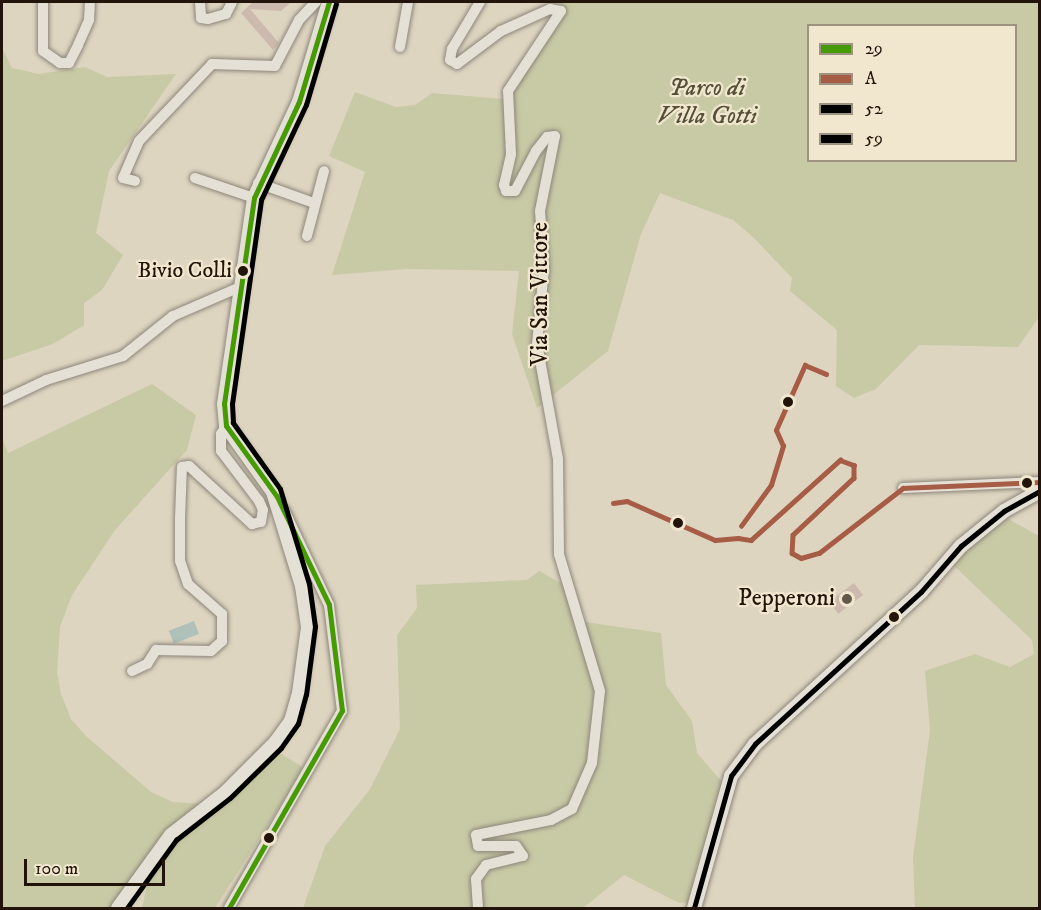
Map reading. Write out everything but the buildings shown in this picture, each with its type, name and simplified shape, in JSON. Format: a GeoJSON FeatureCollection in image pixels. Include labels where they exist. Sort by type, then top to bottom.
{"type":"FeatureCollection","features":[{"type":"Feature","properties":{"kind":"main road"},"geometry":{"type":"LineString","coordinates":[[118,909],[171,835],[256,765],[291,720],[308,627],[303,586],[273,492],[226,426],[225,398],[254,198],[258,183],[299,102],[329,2]]}},
{"type":"Feature","properties":{"kind":"main road"},"geometry":{"type":"LineString","coordinates":[[694,909],[731,776],[755,744],[921,592],[961,546],[1004,511],[1040,491]]}},
{"type":"Feature","properties":{"kind":"street"},"geometry":{"type":"LineString","coordinates":[[43,2],[43,51],[60,63],[69,63],[89,20],[90,2]]}},
{"type":"Feature","properties":{"kind":"street"},"geometry":{"type":"LineString","coordinates":[[200,2],[201,18],[208,19],[226,14],[232,2]]}},
{"type":"Feature","properties":{"kind":"street"},"geometry":{"type":"LineString","coordinates":[[135,181],[123,178],[140,141],[212,64],[275,66],[299,20],[316,2]]}},
{"type":"Feature","properties":{"kind":"street"},"geometry":{"type":"LineString","coordinates":[[400,47],[408,2]]}},
{"type":"Feature","properties":{"kind":"street","name":"Via San Vittore"},"geometry":{"type":"LineString","coordinates":[[478,909],[475,885],[486,865],[523,856],[516,846],[478,846],[476,835],[551,820],[572,809],[592,763],[600,692],[558,554],[558,459],[537,344],[544,268],[540,211],[555,136],[547,137],[536,151],[514,191],[506,191],[504,184],[511,154],[508,91],[561,11],[550,9],[501,32],[457,64],[450,60],[452,49],[480,2]]}},
{"type":"Feature","properties":{"kind":"street"},"geometry":{"type":"LineString","coordinates":[[307,236],[324,171]]}},
{"type":"Feature","properties":{"kind":"street"},"geometry":{"type":"LineString","coordinates":[[195,178],[254,198]]}},
{"type":"Feature","properties":{"kind":"street"},"geometry":{"type":"LineString","coordinates":[[258,183],[314,203]]}},
{"type":"Feature","properties":{"kind":"street"},"geometry":{"type":"LineString","coordinates":[[2,401],[46,380],[123,356],[174,316],[240,286]]}},
{"type":"Feature","properties":{"kind":"street"},"geometry":{"type":"LineString","coordinates":[[132,671],[147,664],[156,650],[211,651],[222,641],[222,614],[188,584],[180,561],[180,518],[182,467],[189,466],[252,524],[261,522],[263,510],[259,501],[221,451],[220,434],[226,426]]}},
{"type":"Feature","properties":{"kind":"street"},"geometry":{"type":"LineString","coordinates":[[903,488],[1040,482]]}},
{"type":"Feature","properties":{"kind":"street"},"geometry":{"type":"LineString","coordinates":[[228,909],[342,711],[329,605],[273,492]]}},
{"type":"Feature","properties":{"kind":"green space","name":"Parco di Villa Gotti"},"geometry":{"type":"Polygon","coordinates":[[[551,2],[1039,2],[1039,317],[1018,347],[919,345],[876,389],[854,398],[836,386],[837,330],[790,291],[792,278],[754,238],[733,220],[660,193],[641,234],[608,351],[537,408],[512,334],[519,271],[406,269],[332,275],[365,172],[329,156],[355,92],[396,107],[415,105],[432,93],[503,99],[564,10],[551,2]]]}},
{"type":"Feature","properties":{"kind":"green space"},"geometry":{"type":"Polygon","coordinates":[[[2,4],[3,50],[12,68],[39,74],[85,67],[107,77],[176,74],[109,171],[96,233],[123,255],[102,290],[84,303],[84,325],[53,344],[2,361],[2,4]]]}},
{"type":"Feature","properties":{"kind":"green space"},"geometry":{"type":"Polygon","coordinates":[[[152,384],[196,415],[187,450],[115,530],[72,595],[60,627],[57,672],[61,694],[71,719],[86,736],[151,792],[173,802],[205,804],[270,747],[304,768],[215,908],[142,908],[147,886],[142,882],[121,908],[2,908],[2,438],[8,453],[152,384]]]}},
{"type":"Feature","properties":{"kind":"green space"},"geometry":{"type":"Polygon","coordinates":[[[1001,515],[1039,536],[1039,908],[915,908],[913,857],[930,730],[925,671],[975,654],[1010,667],[1034,654],[1032,640],[949,561],[1001,515]]]}},
{"type":"Feature","properties":{"kind":"green space"},"geometry":{"type":"Polygon","coordinates":[[[539,571],[566,586],[578,621],[661,633],[666,685],[692,721],[697,753],[728,789],[696,901],[679,903],[624,875],[583,908],[303,908],[325,846],[370,789],[400,729],[397,635],[417,608],[416,585],[527,580],[539,571]]]}},
{"type":"Feature","properties":{"kind":"shaded area"},"geometry":{"type":"Polygon","coordinates":[[[194,621],[199,634],[174,644],[169,631],[194,621]]]}},
{"type":"Feature","properties":{"kind":"transit line","name":"29"},"geometry":{"type":"LineString","coordinates":[[229,908],[342,711],[329,605],[277,497],[226,426],[224,404],[254,198],[299,102],[329,2]]}},
{"type":"Feature","properties":{"kind":"transit line","name":"52"},"geometry":{"type":"LineString","coordinates":[[127,908],[176,840],[230,798],[281,748],[298,724],[306,695],[315,627],[309,584],[280,489],[233,423],[232,404],[261,200],[306,105],[336,4]]}},
{"type":"Feature","properties":{"kind":"transit line","name":"A"},"geometry":{"type":"LineString","coordinates":[[741,526],[771,485],[783,446],[776,430],[805,365],[826,374]]}},
{"type":"Feature","properties":{"kind":"transit line","name":"A"},"geometry":{"type":"LineString","coordinates":[[738,538],[751,540],[840,460],[854,465],[854,478],[793,535],[792,553],[801,558],[819,553],[903,488],[1040,482]]}},
{"type":"Feature","properties":{"kind":"transit line","name":"59"},"geometry":{"type":"LineString","coordinates":[[694,908],[731,776],[755,744],[921,592],[961,546],[1004,511],[1040,491]]}},
{"type":"Feature","properties":{"kind":"transit line","name":"A"},"geometry":{"type":"LineString","coordinates":[[613,503],[627,501],[715,540],[738,538]]}},
{"type":"Feature","properties":{"kind":"place","name":"Bivio Colli"},"geometry":{"type":"Point","coordinates":[243,271]}},
{"type":"Feature","properties":{"kind":"place","name":"Pepperoni"},"geometry":{"type":"Point","coordinates":[847,599]}}]}
